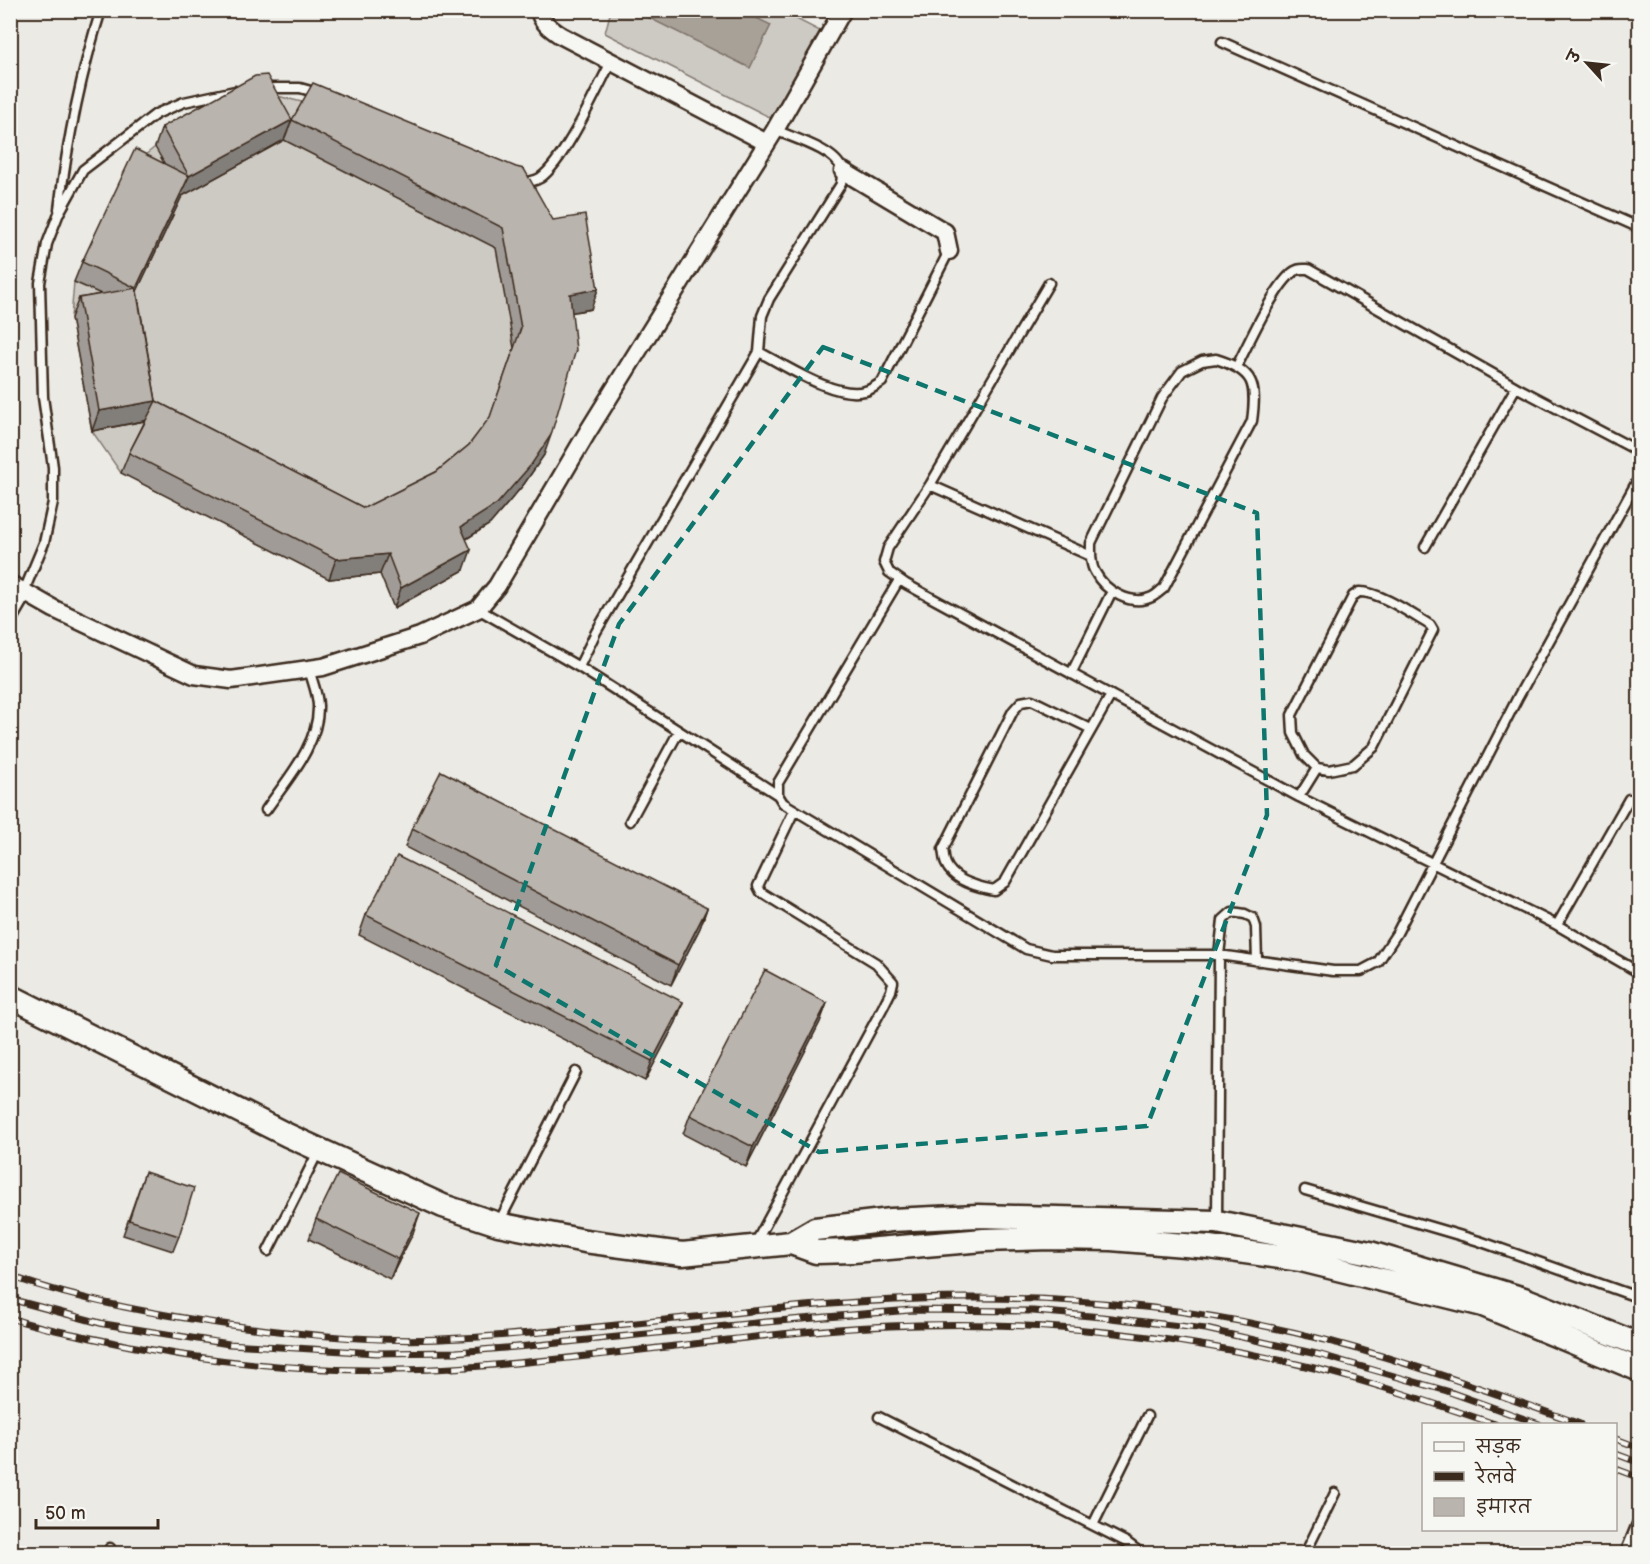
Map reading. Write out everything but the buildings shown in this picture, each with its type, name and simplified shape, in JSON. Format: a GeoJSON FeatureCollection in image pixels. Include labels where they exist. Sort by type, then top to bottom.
{"type":"FeatureCollection","features":[{"type":"Feature","properties":{"kind":"street"},"geometry":{"type":"LineString","coordinates":[[539,10],[540,16],[548,27],[560,35],[611,62],[771,136]]}},
{"type":"Feature","properties":{"kind":"street"},"geometry":{"type":"LineString","coordinates":[[10,615],[17,587],[54,609],[194,675],[231,680],[323,667],[420,636],[478,609],[497,586],[587,434],[771,136],[843,10]]}},
{"type":"Feature","properties":{"kind":"street"},"geometry":{"type":"LineString","coordinates":[[843,171],[945,232],[949,251]]}},
{"type":"Feature","properties":{"kind":"street"},"geometry":{"type":"LineString","coordinates":[[10,996],[319,1150],[443,1206],[498,1224],[585,1241],[682,1254],[791,1243],[815,1229],[891,1220],[978,1216],[1217,1222],[1381,1256],[1524,1299],[1640,1344]]}},
{"type":"Feature","properties":{"kind":"street"},"geometry":{"type":"LineString","coordinates":[[791,1243],[816,1252],[984,1240],[1111,1239],[1209,1247],[1278,1257],[1392,1281],[1482,1305],[1640,1370]]}},
{"type":"Feature","properties":{"kind":"street"},"geometry":{"type":"LineString","coordinates":[[1629,1554],[1640,1527]]}},
{"type":"Feature","properties":{"kind":"lane"},"geometry":{"type":"LineString","coordinates":[[58,213],[76,108],[101,10]]}},
{"type":"Feature","properties":{"kind":"lane"},"geometry":{"type":"LineString","coordinates":[[1222,42],[1640,228]]}},
{"type":"Feature","properties":{"kind":"lane"},"geometry":{"type":"LineString","coordinates":[[511,181],[530,182],[540,177],[555,162],[570,140],[611,62]]}},
{"type":"Feature","properties":{"kind":"lane"},"geometry":{"type":"LineString","coordinates":[[255,89],[300,88],[324,94]]}},
{"type":"Feature","properties":{"kind":"lane"},"geometry":{"type":"LineString","coordinates":[[17,587],[44,543],[53,502],[53,467],[43,397],[40,283],[47,244],[58,213],[83,170],[156,114],[184,102],[244,90]]}},
{"type":"Feature","properties":{"kind":"lane"},"geometry":{"type":"LineString","coordinates":[[579,668],[596,632],[759,352],[762,316],[769,299],[841,184],[843,171],[837,161],[827,153],[771,136]]}},
{"type":"Feature","properties":{"kind":"lane"},"geometry":{"type":"LineString","coordinates":[[759,352],[830,388],[851,393],[867,391],[882,382],[949,251]]}},
{"type":"Feature","properties":{"kind":"lane"},"geometry":{"type":"LineString","coordinates":[[1237,366],[1264,311],[1287,277],[1297,269],[1308,269],[1516,387],[1640,452]]}},
{"type":"Feature","properties":{"kind":"lane"},"geometry":{"type":"LineString","coordinates":[[1049,283],[930,485],[888,548],[884,562],[889,572],[899,580],[1299,797],[1557,925],[1640,973]]}},
{"type":"Feature","properties":{"kind":"lane"},"geometry":{"type":"LineString","coordinates":[[1216,359],[1237,366],[1252,382],[1255,398],[1252,421],[1164,588],[1152,597],[1139,600],[1123,598],[1112,591],[1095,572],[1091,556],[1092,543],[1162,398],[1182,371],[1202,361],[1216,359]]}},
{"type":"Feature","properties":{"kind":"lane"},"geometry":{"type":"LineString","coordinates":[[1425,547],[1516,387]]}},
{"type":"Feature","properties":{"kind":"lane"},"geometry":{"type":"LineString","coordinates":[[478,609],[680,731],[778,795],[783,803],[794,811],[1026,949],[1052,955],[1219,955],[1333,971],[1361,971],[1378,962],[1397,933],[1518,697],[1640,476]]}},
{"type":"Feature","properties":{"kind":"lane"},"geometry":{"type":"LineString","coordinates":[[930,485],[1091,556]]}},
{"type":"Feature","properties":{"kind":"lane"},"geometry":{"type":"LineString","coordinates":[[778,795],[778,783],[899,580]]}},
{"type":"Feature","properties":{"kind":"lane"},"geometry":{"type":"LineString","coordinates":[[1071,674],[1112,591]]}},
{"type":"Feature","properties":{"kind":"lane"},"geometry":{"type":"LineString","coordinates":[[1366,592],[1424,621],[1433,630],[1374,747],[1353,765],[1329,770],[1317,768],[1304,755],[1293,733],[1292,715],[1353,596],[1366,592]]}},
{"type":"Feature","properties":{"kind":"lane"},"geometry":{"type":"LineString","coordinates":[[266,810],[306,751],[314,730],[318,705],[309,669]]}},
{"type":"Feature","properties":{"kind":"lane"},"geometry":{"type":"LineString","coordinates":[[1091,729],[1032,700],[1022,702],[1012,711],[943,849],[945,864],[954,875],[980,887],[994,890],[1005,882],[1111,695]]}},
{"type":"Feature","properties":{"kind":"lane"},"geometry":{"type":"LineString","coordinates":[[630,821],[680,731]]}},
{"type":"Feature","properties":{"kind":"lane"},"geometry":{"type":"LineString","coordinates":[[1299,797],[1317,768]]}},
{"type":"Feature","properties":{"kind":"lane"},"geometry":{"type":"LineString","coordinates":[[1557,925],[1629,800]]}},
{"type":"Feature","properties":{"kind":"lane"},"geometry":{"type":"LineString","coordinates":[[754,1247],[883,1006],[893,982],[876,963],[761,892],[758,886],[794,811]]}},
{"type":"Feature","properties":{"kind":"lane"},"geometry":{"type":"LineString","coordinates":[[1217,1222],[1219,955],[1223,920],[1232,912],[1253,918],[1256,927],[1257,961]]}},
{"type":"Feature","properties":{"kind":"lane"},"geometry":{"type":"LineString","coordinates":[[498,1224],[576,1072]]}},
{"type":"Feature","properties":{"kind":"lane"},"geometry":{"type":"LineString","coordinates":[[268,1251],[319,1150]]}},
{"type":"Feature","properties":{"kind":"lane"},"geometry":{"type":"LineString","coordinates":[[1305,1190],[1479,1241],[1640,1298]]}},
{"type":"Feature","properties":{"kind":"lane"},"geometry":{"type":"LineString","coordinates":[[1093,1525],[1147,1416]]}},
{"type":"Feature","properties":{"kind":"lane"},"geometry":{"type":"LineString","coordinates":[[879,1417],[1126,1542],[1142,1554]]}},
{"type":"Feature","properties":{"kind":"lane"},"geometry":{"type":"LineString","coordinates":[[1305,1554],[1335,1493]]}},
{"type":"Feature","properties":{"kind":"highlighted area"},"geometry":{"type":"Polygon","coordinates":[[[823,347],[1257,513],[1267,815],[1147,1126],[819,1152],[496,965],[619,624],[823,347]]]}},
{"type":"Feature","properties":{"kind":"shaded area"},"geometry":{"type":"Polygon","coordinates":[[[611,10],[781,11],[820,31],[777,121],[605,33],[611,10]]]}},
{"type":"Feature","properties":{"kind":"shaded area"},"geometry":{"type":"Polygon","coordinates":[[[643,10],[742,11],[771,25],[750,68],[641,14],[643,10]]]}},
{"type":"Feature","properties":{"kind":"shaded area"},"geometry":{"type":"Polygon","coordinates":[[[257,91],[306,103],[546,240],[578,235],[591,309],[563,314],[569,369],[544,455],[524,484],[490,524],[454,547],[464,570],[394,608],[380,574],[329,579],[121,473],[92,431],[71,318],[74,282],[128,169],[155,147],[257,91]]]}},
{"type":"Feature","properties":{"kind":"railway"},"geometry":{"type":"LineString","coordinates":[[10,1276],[122,1307],[179,1317],[293,1333],[405,1340],[524,1334],[838,1303],[964,1298],[1102,1303],[1239,1321],[1329,1341],[1424,1369],[1577,1423]]}},
{"type":"Feature","properties":{"kind":"railway"},"geometry":{"type":"LineString","coordinates":[[10,1299],[104,1324],[229,1344],[376,1353],[456,1352],[911,1310],[1033,1311],[1206,1329],[1321,1355],[1447,1391],[1536,1423]]}},
{"type":"Feature","properties":{"kind":"railway"},"geometry":{"type":"LineString","coordinates":[[10,1318],[91,1338],[194,1357],[263,1365],[368,1370],[507,1364],[771,1335],[869,1327],[968,1324],[1068,1329],[1118,1333],[1265,1357],[1360,1380],[1492,1423]]}},
{"type":"Feature","properties":{"kind":"railway"},"geometry":{"type":"LineString","coordinates":[[1617,1439],[1640,1448]]}},
{"type":"Feature","properties":{"kind":"railway"},"geometry":{"type":"LineString","coordinates":[[1617,1454],[1640,1463]]}},
{"type":"Feature","properties":{"kind":"railway"},"geometry":{"type":"LineString","coordinates":[[1617,1469],[1640,1478]]}}]}
